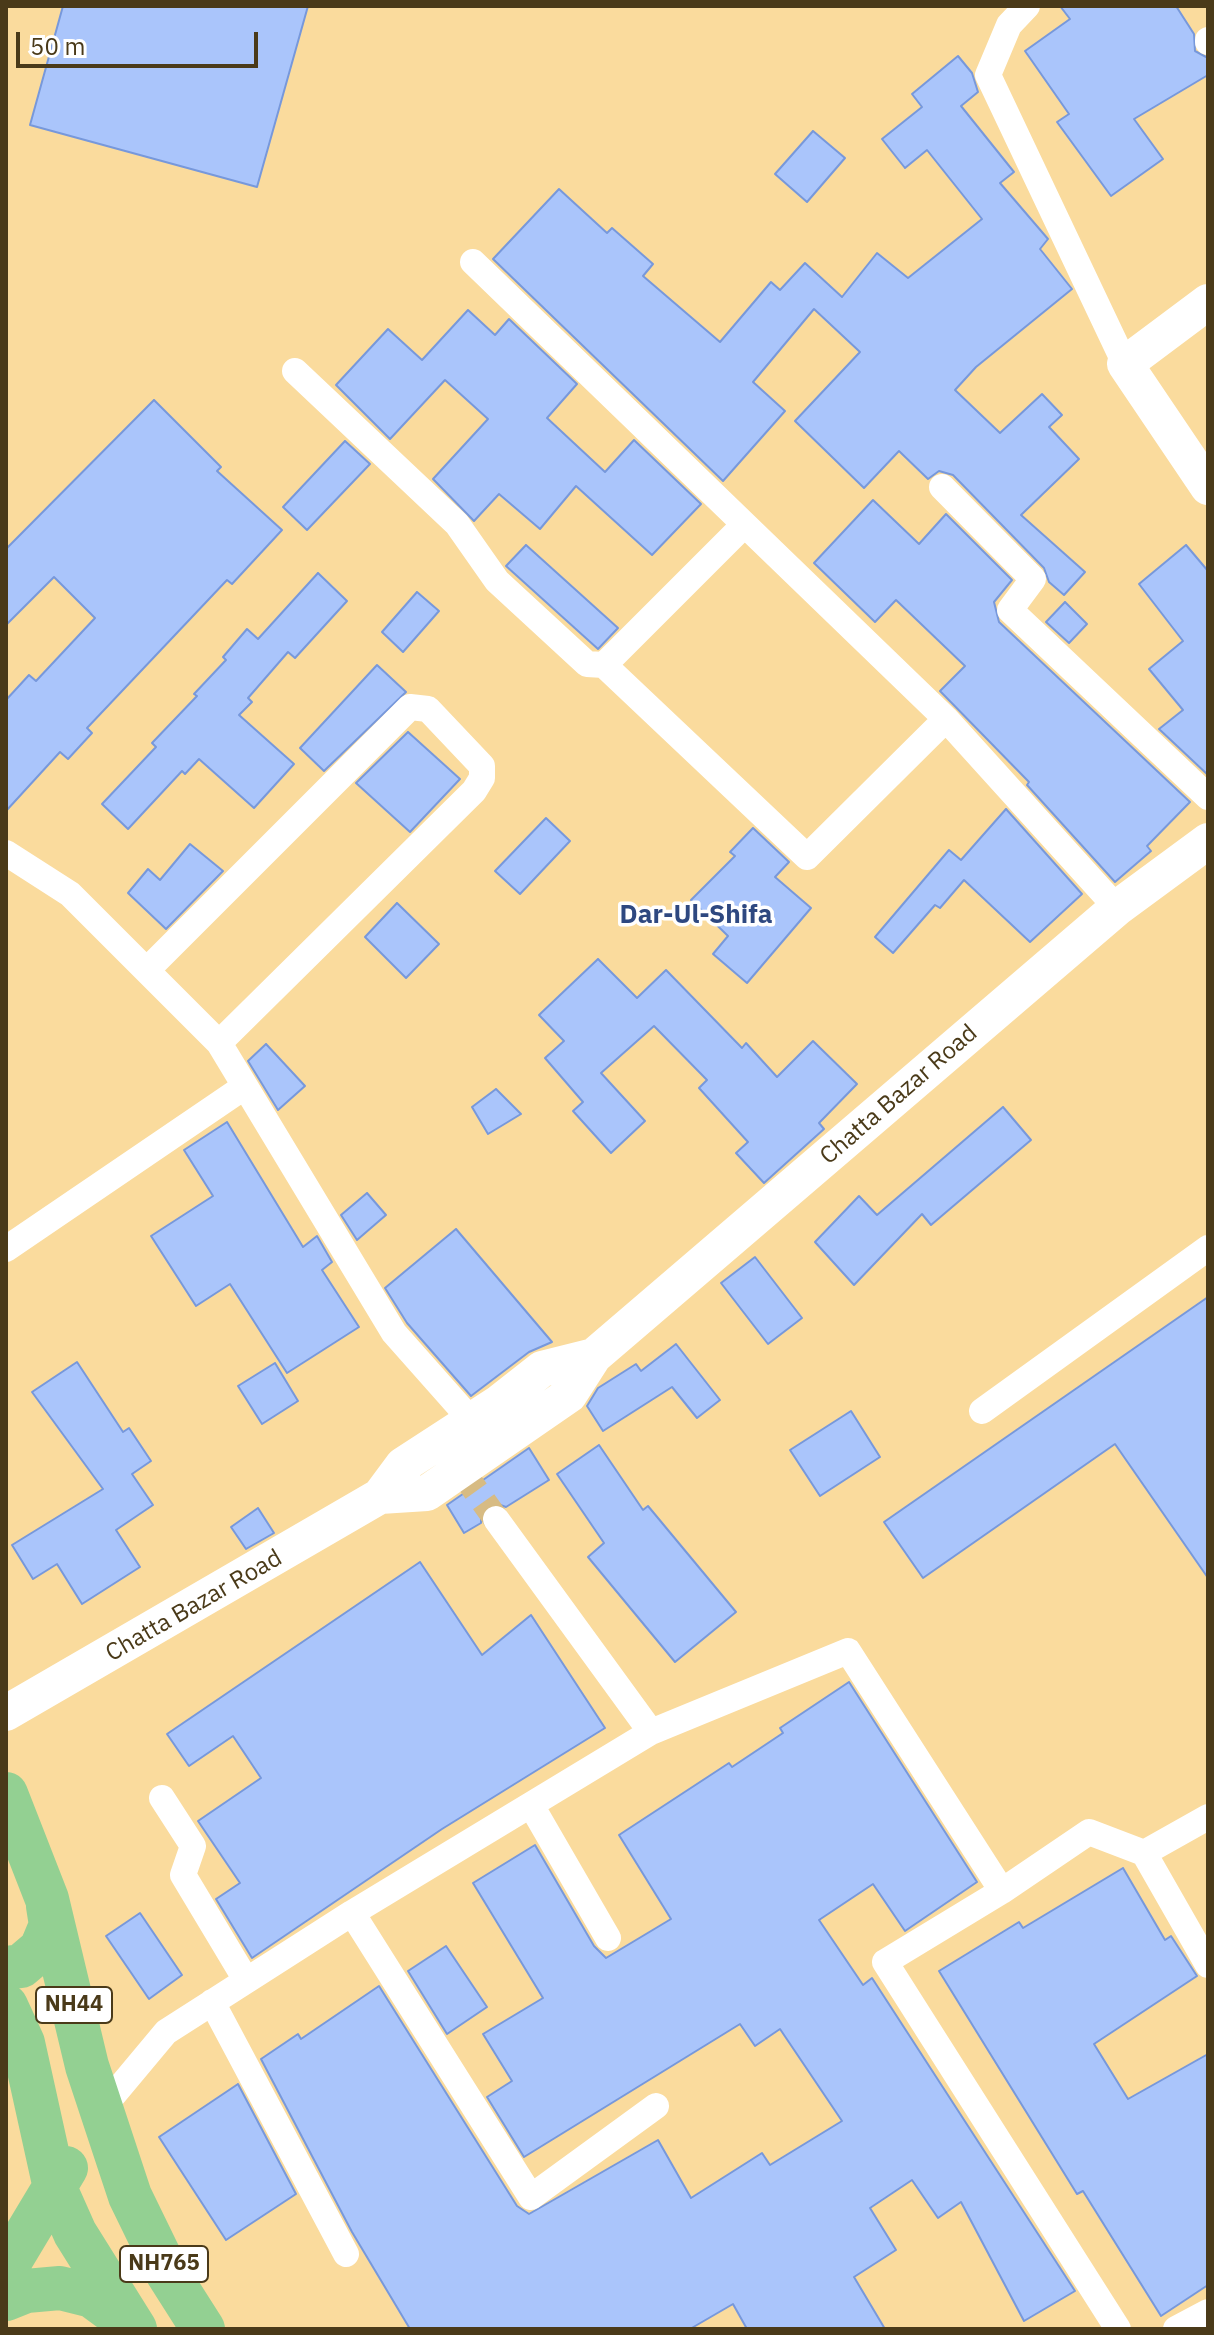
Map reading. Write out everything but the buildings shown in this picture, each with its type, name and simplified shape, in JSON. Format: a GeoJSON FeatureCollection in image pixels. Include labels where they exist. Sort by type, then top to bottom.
{"type":"FeatureCollection","features":[{"type":"Feature","properties":{"kind":"highway","name":"NH44"},"geometry":{"type":"LineString","coordinates":[[6,1794],[47,1899],[100,2111]]}},
{"type":"Feature","properties":{"kind":"highway"},"geometry":{"type":"LineString","coordinates":[[6,1968],[21,1966],[41,1949],[51,1925],[47,1899]]}},
{"type":"Feature","properties":{"kind":"highway"},"geometry":{"type":"LineString","coordinates":[[6,2006],[23,2043],[55,2188]]}},
{"type":"Feature","properties":{"kind":"highway"},"geometry":{"type":"LineString","coordinates":[[6,2268],[100,2111]]}},
{"type":"Feature","properties":{"kind":"highway","name":"NH765"},"geometry":{"type":"LineString","coordinates":[[100,2111],[130,2196],[168,2274],[203,2329]]}},
{"type":"Feature","properties":{"kind":"highway","name":"NH765"},"geometry":{"type":"LineString","coordinates":[[55,2188],[75,2233],[134,2329]]}},
{"type":"Feature","properties":{"kind":"highway"},"geometry":{"type":"LineString","coordinates":[[6,2299],[26,2291],[60,2288],[92,2296],[120,2313],[134,2329]]}},
{"type":"Feature","properties":{"kind":"street"},"geometry":{"type":"LineString","coordinates":[[1027,6],[1009,25],[988,75],[1125,364],[1208,487]]}},
{"type":"Feature","properties":{"kind":"street"},"geometry":{"type":"LineString","coordinates":[[473,262],[946,719],[1117,908]]}},
{"type":"Feature","properties":{"kind":"street"},"geometry":{"type":"LineString","coordinates":[[1125,364],[1208,302]]}},
{"type":"Feature","properties":{"kind":"street"},"geometry":{"type":"LineString","coordinates":[[295,371],[457,524],[497,581],[587,664],[604,665],[807,857],[946,719]]}},
{"type":"Feature","properties":{"kind":"street"},"geometry":{"type":"LineString","coordinates":[[942,487],[1033,579],[1010,610],[1208,797]]}},
{"type":"Feature","properties":{"kind":"street"},"geometry":{"type":"LineString","coordinates":[[604,665],[744,525]]}},
{"type":"Feature","properties":{"kind":"street"},"geometry":{"type":"LineString","coordinates":[[147,970],[410,707],[428,709],[482,766],[482,778],[474,791],[219,1043]]}},
{"type":"Feature","properties":{"kind":"street","name":"Chatta Bazar Road"},"geometry":{"type":"LineString","coordinates":[[380,1496],[427,1493],[569,1395],[594,1356],[1117,908],[1208,841]]}},
{"type":"Feature","properties":{"kind":"street"},"geometry":{"type":"LineString","coordinates":[[6,853],[70,894],[219,1043],[394,1333],[472,1421]]}},
{"type":"Feature","properties":{"kind":"street"},"geometry":{"type":"LineString","coordinates":[[6,1249],[244,1087]]}},
{"type":"Feature","properties":{"kind":"street"},"geometry":{"type":"LineString","coordinates":[[982,1411],[1208,1248]]}},
{"type":"Feature","properties":{"kind":"street","name":"Chatta Bazar Road"},"geometry":{"type":"LineString","coordinates":[[6,1713],[380,1496],[403,1465],[472,1421],[542,1369],[594,1356]]}},
{"type":"Feature","properties":{"kind":"street"},"geometry":{"type":"LineString","coordinates":[[496,1519],[651,1732]]}},
{"type":"Feature","properties":{"kind":"street"},"geometry":{"type":"LineString","coordinates":[[100,2111],[166,2032],[352,1913],[651,1732],[848,1651],[1002,1891]]}},
{"type":"Feature","properties":{"kind":"street"},"geometry":{"type":"LineString","coordinates":[[162,1798],[193,1846],[183,1875],[246,1980]]}},
{"type":"Feature","properties":{"kind":"street"},"geometry":{"type":"LineString","coordinates":[[531,1805],[608,1938]]}},
{"type":"Feature","properties":{"kind":"street"},"geometry":{"type":"LineString","coordinates":[[1144,1853],[1208,1817]]}},
{"type":"Feature","properties":{"kind":"street"},"geometry":{"type":"LineString","coordinates":[[1118,2329],[885,1962],[1002,1891],[1089,1832],[1144,1853],[1208,1965]]}},
{"type":"Feature","properties":{"kind":"street"},"geometry":{"type":"LineString","coordinates":[[352,1913],[531,2197],[656,2106]]}},
{"type":"Feature","properties":{"kind":"street"},"geometry":{"type":"LineString","coordinates":[[212,2002],[346,2254]]}},
{"type":"Feature","properties":{"kind":"street"},"geometry":{"type":"LineString","coordinates":[[1176,2329],[1208,2312]]}},
{"type":"Feature","properties":{"kind":"tunnel"},"geometry":{"type":"LineString","coordinates":[[461,1470],[496,1519]]}},
{"type":"Feature","properties":{"kind":"district","name":"Dar-Ul-Shifa"},"geometry":{"type":"Point","coordinates":[696,915]}}]}
